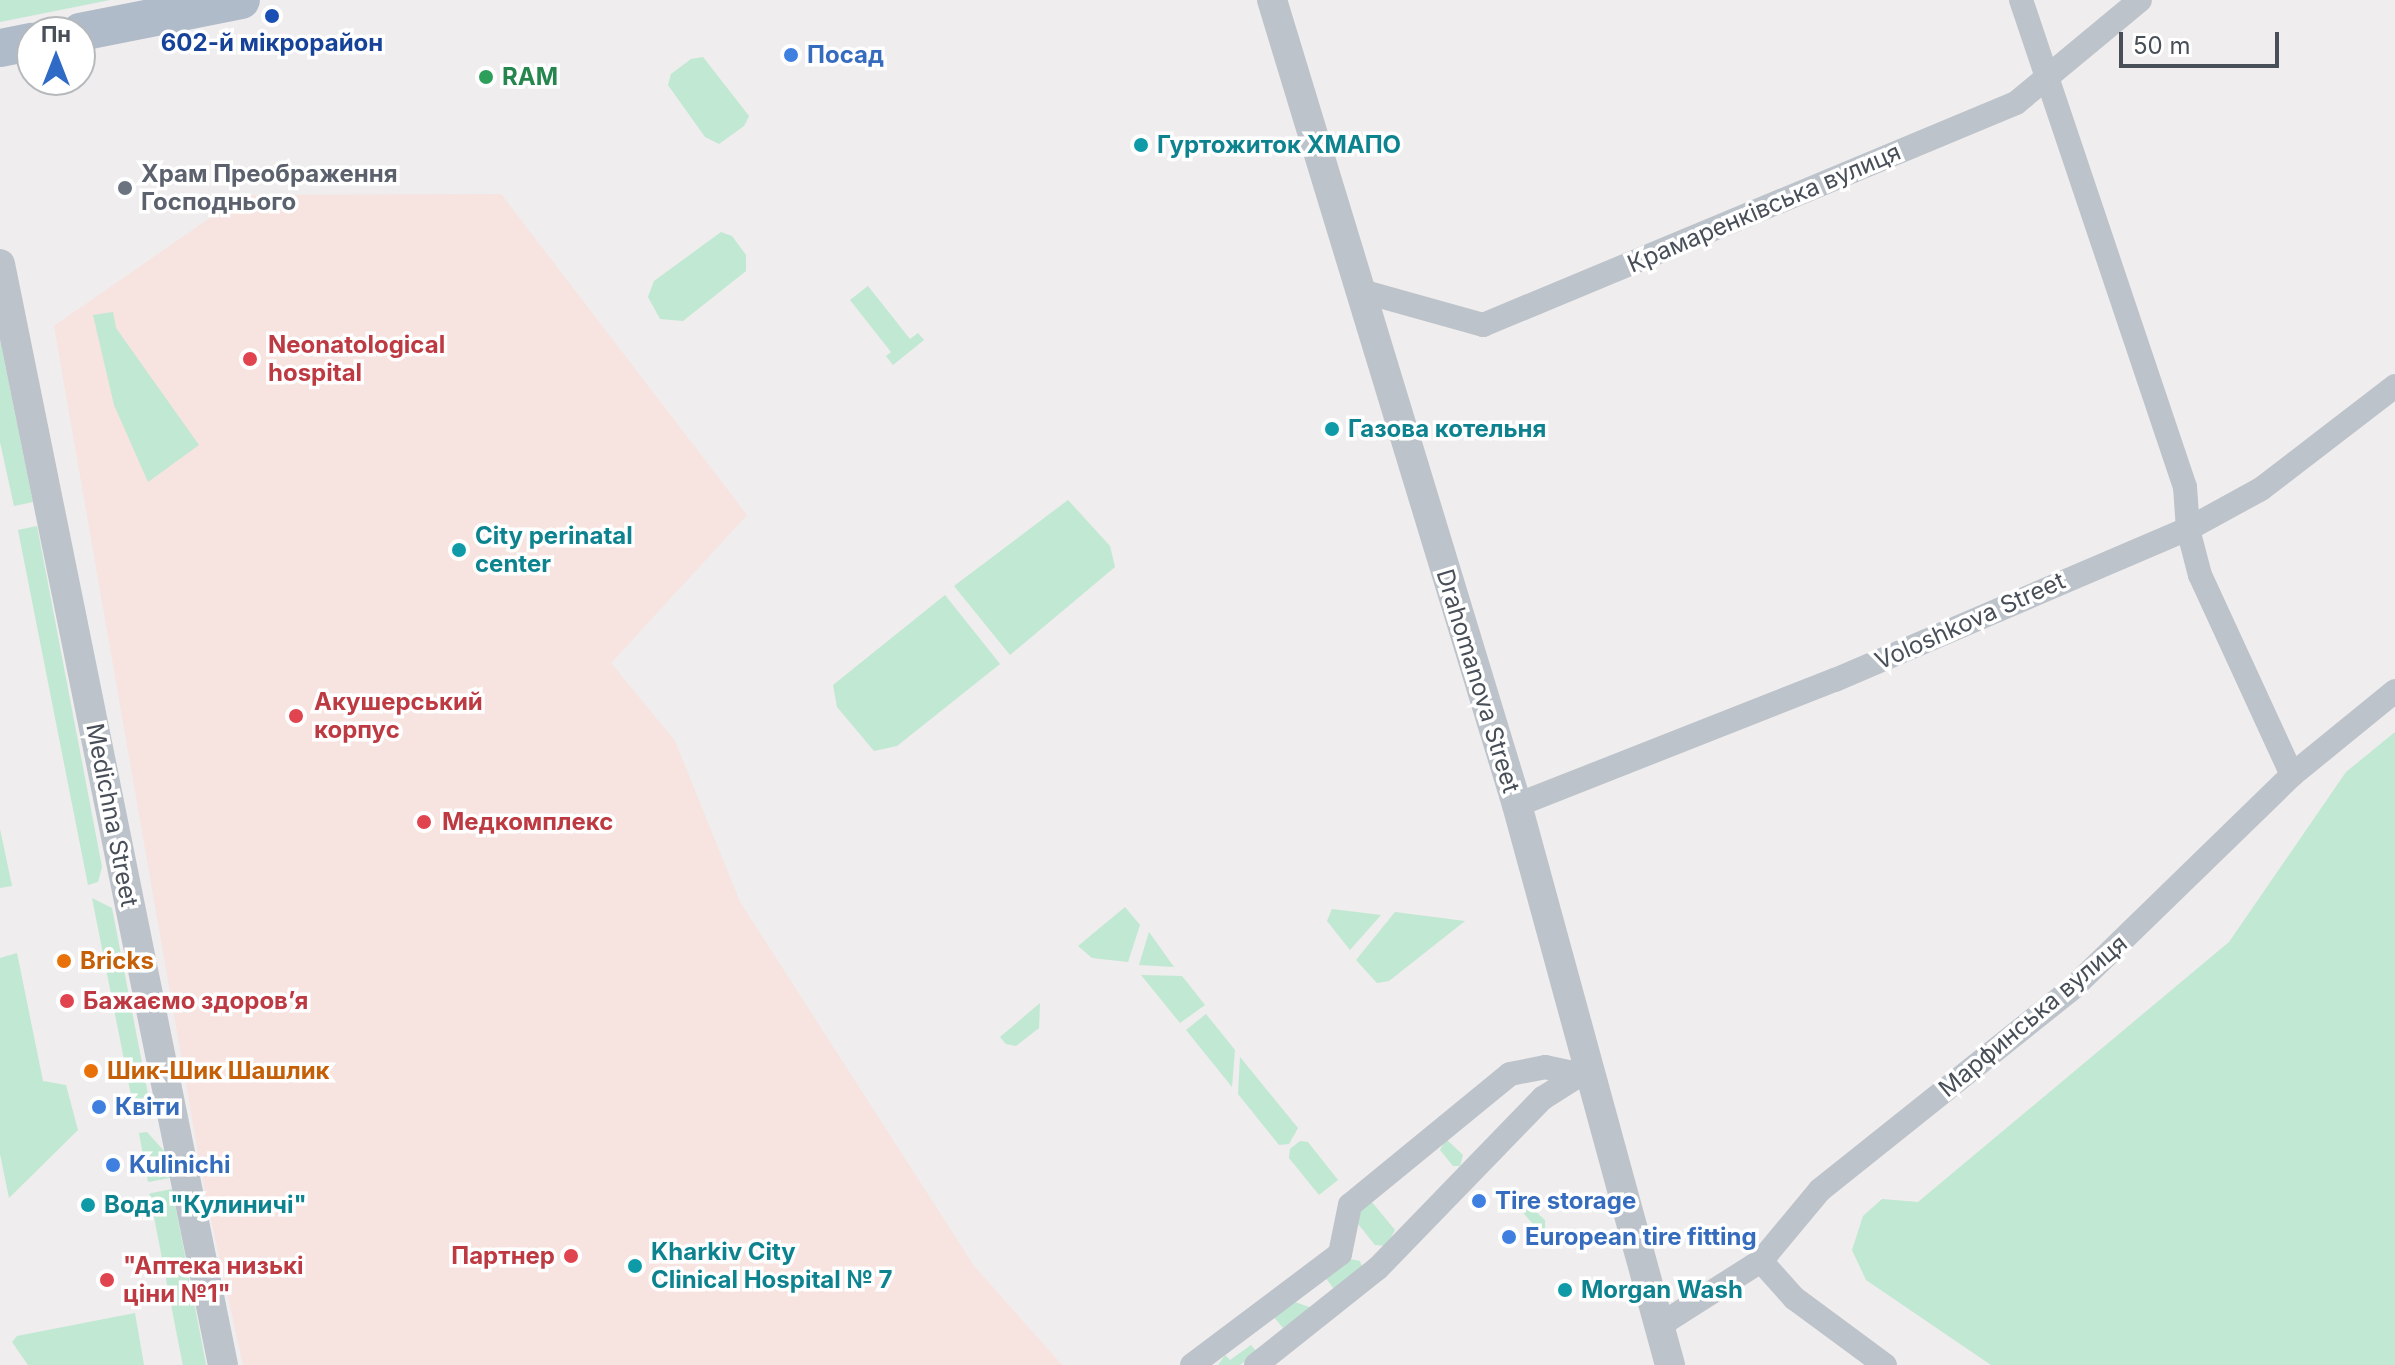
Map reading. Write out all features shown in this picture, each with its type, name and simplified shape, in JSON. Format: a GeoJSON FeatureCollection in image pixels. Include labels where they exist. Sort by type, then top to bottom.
{"type":"FeatureCollection","features":[{"type":"Feature","properties":{"kind":"main road"},"geometry":{"type":"LineString","coordinates":[[96,29],[241,0]]}},
{"type":"Feature","properties":{"kind":"street","name":"Drahomanova Street"},"geometry":{"type":"LineString","coordinates":[[1272,0],[1517,805],[1585,1072],[1670,1365]]}},
{"type":"Feature","properties":{"kind":"street"},"geometry":{"type":"LineString","coordinates":[[2021,0],[2044,76],[2185,487],[2188,529],[2200,575],[2292,775]]}},
{"type":"Feature","properties":{"kind":"street","name":"Крамаренківська вулиця"},"geometry":{"type":"LineString","coordinates":[[1358,290],[1483,325],[2016,103],[2044,76],[2140,0]]}},
{"type":"Feature","properties":{"kind":"street","name":"Medichna Street"},"geometry":{"type":"LineString","coordinates":[[0,264],[223,1365]]}},
{"type":"Feature","properties":{"kind":"street","name":"Voloshkova Street"},"geometry":{"type":"LineString","coordinates":[[1517,805],[1835,680],[2188,529],[2261,489],[2395,386]]}},
{"type":"Feature","properties":{"kind":"street","name":"Марфинська вулиця"},"geometry":{"type":"LineString","coordinates":[[1660,1325],[1761,1261],[1820,1190],[2074,987],[2292,775],[2395,691]]}},
{"type":"Feature","properties":{"kind":"street"},"geometry":{"type":"LineString","coordinates":[[1192,1365],[1340,1254],[1346,1213],[1357,1197],[1510,1074],[1545,1067],[1585,1072]]}},
{"type":"Feature","properties":{"kind":"street"},"geometry":{"type":"LineString","coordinates":[[1256,1365],[1378,1268],[1535,1105],[1585,1072]]}},
{"type":"Feature","properties":{"kind":"street"},"geometry":{"type":"LineString","coordinates":[[1761,1261],[1794,1298],[1885,1365]]}},
{"type":"Feature","properties":{"kind":"shaded area","name":"Медкомплекс"},"geometry":{"type":"Polygon","coordinates":[[[501,194],[747,515],[611,663],[675,741],[740,902],[974,1266],[1062,1365],[243,1365],[204,1187],[54,326],[243,195],[501,194]]]}},
{"type":"Feature","properties":{"kind":"green space"},"geometry":{"type":"Polygon","coordinates":[[[0,0],[110,0],[16,16],[16,19],[0,22],[0,0]]]}},
{"type":"Feature","properties":{"kind":"green space"},"geometry":{"type":"Polygon","coordinates":[[[703,57],[749,116],[744,126],[719,144],[705,137],[668,85],[671,74],[691,59],[703,57]]]}},
{"type":"Feature","properties":{"kind":"green space"},"geometry":{"type":"Polygon","coordinates":[[[721,232],[732,236],[746,255],[746,271],[683,321],[660,319],[648,297],[654,281],[721,232]]]}},
{"type":"Feature","properties":{"kind":"green space"},"geometry":{"type":"Polygon","coordinates":[[[868,286],[910,339],[918,333],[924,340],[893,365],[886,356],[891,352],[850,300],[868,286]]]}},
{"type":"Feature","properties":{"kind":"green space"},"geometry":{"type":"Polygon","coordinates":[[[113,312],[116,328],[199,445],[148,482],[114,405],[93,315],[113,312]]]}},
{"type":"Feature","properties":{"kind":"green space"},"geometry":{"type":"Polygon","coordinates":[[[0,340],[33,502],[14,506],[0,442],[0,340]]]}},
{"type":"Feature","properties":{"kind":"green space"},"geometry":{"type":"Polygon","coordinates":[[[1068,500],[1110,546],[1115,567],[1010,655],[954,586],[1068,500]]]}},
{"type":"Feature","properties":{"kind":"green space"},"geometry":{"type":"Polygon","coordinates":[[[37,526],[102,867],[98,882],[88,885],[18,530],[37,526]]]}},
{"type":"Feature","properties":{"kind":"green space"},"geometry":{"type":"Polygon","coordinates":[[[945,595],[1000,664],[897,746],[874,751],[837,707],[833,685],[945,595]]]}},
{"type":"Feature","properties":{"kind":"green space"},"geometry":{"type":"Polygon","coordinates":[[[2395,732],[2395,1365],[1991,1365],[1866,1280],[1852,1250],[1863,1216],[1882,1199],[1918,1202],[2229,942],[2346,772],[2395,732]]]}},
{"type":"Feature","properties":{"kind":"green space"},"geometry":{"type":"Polygon","coordinates":[[[0,829],[12,886],[0,888],[0,829]]]}},
{"type":"Feature","properties":{"kind":"green space"},"geometry":{"type":"Polygon","coordinates":[[[92,898],[112,908],[148,1094],[133,1105],[92,898]]]}},
{"type":"Feature","properties":{"kind":"green space"},"geometry":{"type":"Polygon","coordinates":[[[1125,907],[1140,925],[1128,962],[1092,958],[1078,946],[1125,907]]]}},
{"type":"Feature","properties":{"kind":"green space"},"geometry":{"type":"Polygon","coordinates":[[[1332,909],[1381,915],[1350,950],[1327,921],[1332,909]]]}},
{"type":"Feature","properties":{"kind":"green space"},"geometry":{"type":"Polygon","coordinates":[[[1395,912],[1465,921],[1389,981],[1377,983],[1356,960],[1395,912]]]}},
{"type":"Feature","properties":{"kind":"green space"},"geometry":{"type":"Polygon","coordinates":[[[1149,932],[1174,967],[1139,965],[1149,932]]]}},
{"type":"Feature","properties":{"kind":"green space"},"geometry":{"type":"Polygon","coordinates":[[[17,953],[43,1081],[66,1085],[78,1130],[9,1198],[0,1154],[0,958],[17,953]]]}},
{"type":"Feature","properties":{"kind":"green space"},"geometry":{"type":"Polygon","coordinates":[[[1141,975],[1182,976],[1205,1005],[1180,1023],[1141,975]]]}},
{"type":"Feature","properties":{"kind":"green space"},"geometry":{"type":"Polygon","coordinates":[[[1040,1003],[1039,1028],[1016,1046],[1006,1044],[1000,1037],[1040,1003]]]}},
{"type":"Feature","properties":{"kind":"green space"},"geometry":{"type":"Polygon","coordinates":[[[1206,1014],[1235,1050],[1232,1087],[1186,1030],[1206,1014]]]}},
{"type":"Feature","properties":{"kind":"green space"},"geometry":{"type":"Polygon","coordinates":[[[1240,1057],[1298,1128],[1289,1144],[1279,1145],[1238,1094],[1240,1057]]]}},
{"type":"Feature","properties":{"kind":"green space"},"geometry":{"type":"Polygon","coordinates":[[[147,1132],[165,1152],[170,1178],[148,1182],[139,1133],[147,1132]]]}},
{"type":"Feature","properties":{"kind":"green space"},"geometry":{"type":"Polygon","coordinates":[[[1446,1139],[1463,1155],[1460,1166],[1453,1166],[1440,1150],[1446,1139]]]}},
{"type":"Feature","properties":{"kind":"green space"},"geometry":{"type":"Polygon","coordinates":[[[1300,1141],[1308,1142],[1338,1180],[1319,1195],[1289,1158],[1290,1149],[1300,1141]]]}},
{"type":"Feature","properties":{"kind":"green space"},"geometry":{"type":"Polygon","coordinates":[[[172,1189],[206,1365],[183,1365],[149,1193],[172,1189]]]}},
{"type":"Feature","properties":{"kind":"green space"},"geometry":{"type":"Polygon","coordinates":[[[1523,1200],[1545,1220],[1545,1230],[1538,1230],[1520,1209],[1523,1200]]]}},
{"type":"Feature","properties":{"kind":"green space"},"geometry":{"type":"Polygon","coordinates":[[[1371,1201],[1395,1230],[1386,1246],[1375,1245],[1355,1216],[1371,1201]]]}},
{"type":"Feature","properties":{"kind":"green space"},"geometry":{"type":"Polygon","coordinates":[[[1350,1259],[1360,1261],[1362,1267],[1334,1289],[1325,1277],[1350,1259]]]}},
{"type":"Feature","properties":{"kind":"green space"},"geometry":{"type":"Polygon","coordinates":[[[1295,1302],[1312,1308],[1283,1328],[1273,1316],[1295,1302]]]}},
{"type":"Feature","properties":{"kind":"green space"},"geometry":{"type":"Polygon","coordinates":[[[135,1313],[144,1365],[28,1365],[12,1342],[17,1336],[135,1313]]]}},
{"type":"Feature","properties":{"kind":"green space"},"geometry":{"type":"Polygon","coordinates":[[[1251,1345],[1257,1352],[1240,1365],[1218,1365],[1225,1355],[1230,1360],[1251,1345]]]}},
{"type":"Feature","properties":{"kind":"place","name":"602-й мікрорайон"},"geometry":{"type":"Point","coordinates":[272,16]}},
{"type":"Feature","properties":{"kind":"place","name":"Посад"},"geometry":{"type":"Point","coordinates":[791,55]}},
{"type":"Feature","properties":{"kind":"place","name":"RAM"},"geometry":{"type":"Point","coordinates":[486,77]}},
{"type":"Feature","properties":{"kind":"place","name":"Гуртожиток ХМАПО"},"geometry":{"type":"Point","coordinates":[1141,145]}},
{"type":"Feature","properties":{"kind":"place","name":"Храм Преображення Господнього"},"geometry":{"type":"Point","coordinates":[125,188]}},
{"type":"Feature","properties":{"kind":"place","name":"Neonatological hospital"},"geometry":{"type":"Point","coordinates":[250,359]}},
{"type":"Feature","properties":{"kind":"place","name":"Газова котельня"},"geometry":{"type":"Point","coordinates":[1332,429]}},
{"type":"Feature","properties":{"kind":"place","name":"City perinatal center"},"geometry":{"type":"Point","coordinates":[459,550]}},
{"type":"Feature","properties":{"kind":"place","name":"Акушерський корпус"},"geometry":{"type":"Point","coordinates":[296,716]}},
{"type":"Feature","properties":{"kind":"place","name":"Медкомплекс"},"geometry":{"type":"Point","coordinates":[424,822]}},
{"type":"Feature","properties":{"kind":"place","name":"Bricks"},"geometry":{"type":"Point","coordinates":[64,961]}},
{"type":"Feature","properties":{"kind":"place","name":"Бажаємо здоровʼя"},"geometry":{"type":"Point","coordinates":[67,1001]}},
{"type":"Feature","properties":{"kind":"place","name":"Шик-Шик Шашлик"},"geometry":{"type":"Point","coordinates":[91,1071]}},
{"type":"Feature","properties":{"kind":"place","name":"Квіти"},"geometry":{"type":"Point","coordinates":[99,1107]}},
{"type":"Feature","properties":{"kind":"place","name":"Kulinichi"},"geometry":{"type":"Point","coordinates":[113,1165]}},
{"type":"Feature","properties":{"kind":"place","name":"Tire storage"},"geometry":{"type":"Point","coordinates":[1479,1201]}},
{"type":"Feature","properties":{"kind":"place","name":"Вода \"Кулиничі\""},"geometry":{"type":"Point","coordinates":[88,1205]}},
{"type":"Feature","properties":{"kind":"place","name":"European tire fitting"},"geometry":{"type":"Point","coordinates":[1509,1237]}},
{"type":"Feature","properties":{"kind":"place","name":"Партнер"},"geometry":{"type":"Point","coordinates":[571,1256]}},
{"type":"Feature","properties":{"kind":"place","name":"Kharkiv City Clinical Hospital № 7"},"geometry":{"type":"Point","coordinates":[635,1266]}},
{"type":"Feature","properties":{"kind":"place","name":"\"Аптека низькі ціни №1\""},"geometry":{"type":"Point","coordinates":[107,1280]}},
{"type":"Feature","properties":{"kind":"place","name":"Morgan Wash"},"geometry":{"type":"Point","coordinates":[1565,1290]}}]}
